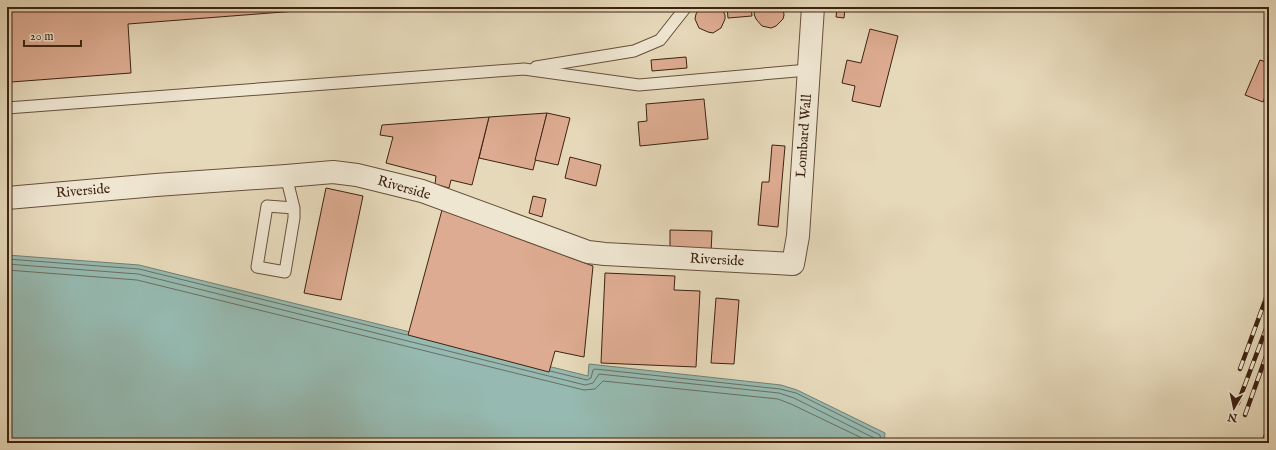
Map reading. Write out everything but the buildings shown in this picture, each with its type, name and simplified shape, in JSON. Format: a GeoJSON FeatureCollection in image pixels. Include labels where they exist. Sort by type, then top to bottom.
{"type":"FeatureCollection","features":[{"type":"Feature","properties":{"kind":"street","name":"Lombard Wall"},"geometry":{"type":"LineString","coordinates":[[793,264],[798,236],[812,7]]}},
{"type":"Feature","properties":{"kind":"street","name":"Riverside"},"geometry":{"type":"LineString","coordinates":[[7,198],[333,172],[356,175],[422,191],[588,252],[793,264]]}},
{"type":"Feature","properties":{"kind":"lane"},"geometry":{"type":"LineString","coordinates":[[7,108],[524,69],[634,51],[660,40],[686,7]]}},
{"type":"Feature","properties":{"kind":"lane"},"geometry":{"type":"LineString","coordinates":[[524,69],[639,85],[808,70]]}},
{"type":"Feature","properties":{"kind":"lane"},"geometry":{"type":"LineString","coordinates":[[286,176],[294,208],[294,218],[285,272],[258,267],[267,206],[294,208]]}},
{"type":"Feature","properties":{"kind":"water"},"geometry":{"type":"Polygon","coordinates":[[[7,255],[139,265],[588,376],[589,364],[781,385],[797,390],[885,433],[884,443],[7,443],[7,255]]]}},
{"type":"Feature","properties":{"kind":"railway"},"geometry":{"type":"LineString","coordinates":[[1240,369],[1269,290]]}},
{"type":"Feature","properties":{"kind":"railway"},"geometry":{"type":"LineString","coordinates":[[1238,403],[1269,321]]}},
{"type":"Feature","properties":{"kind":"railway"},"geometry":{"type":"LineString","coordinates":[[1245,415],[1269,348]]}},
{"type":"Feature","properties":{"kind":"railway"},"geometry":{"type":"LineString","coordinates":[[1265,438],[1269,427]]}}]}
